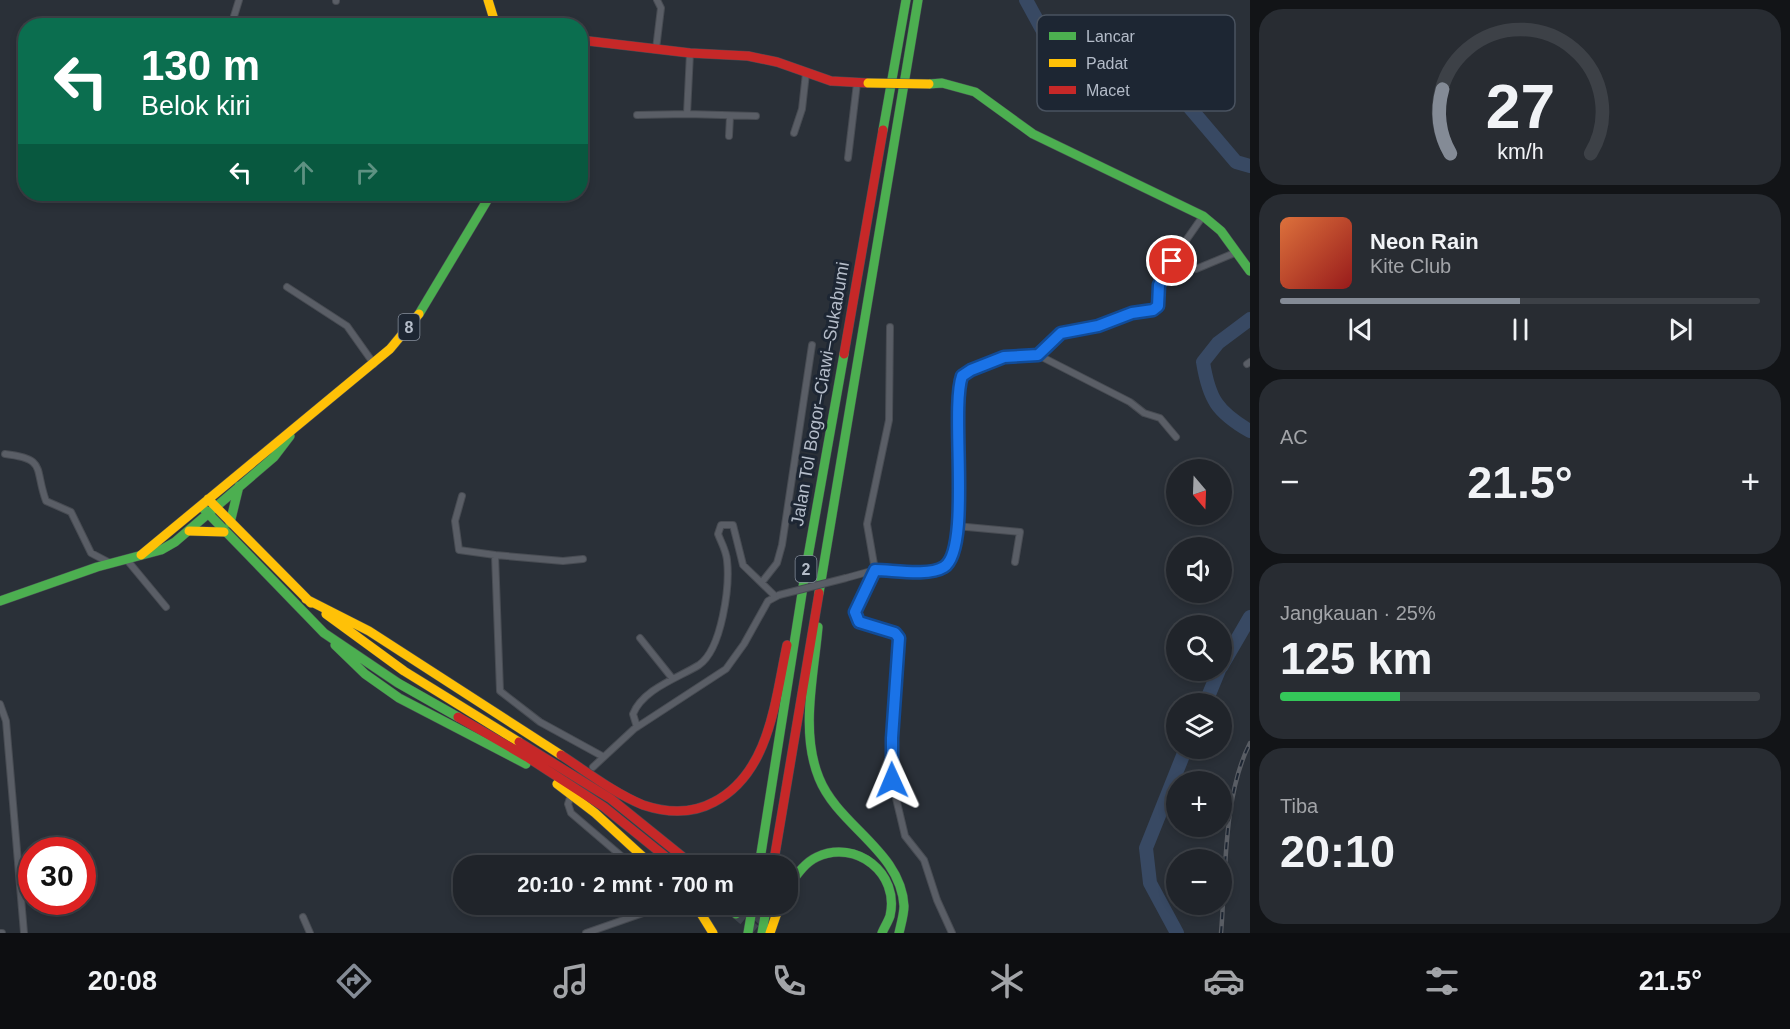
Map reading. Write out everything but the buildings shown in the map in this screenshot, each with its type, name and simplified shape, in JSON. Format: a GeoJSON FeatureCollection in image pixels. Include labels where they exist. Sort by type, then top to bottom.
{"type":"FeatureCollection","features":[{"type":"Feature","properties":{"kind":"main road"},"geometry":{"type":"LineString","coordinates":[[488,0],[494,18]]}},
{"type":"Feature","properties":{"kind":"main road","name":"Jalan Tol Bogor–Ciawi–Sukabumi"},"geometry":{"type":"LineString","coordinates":[[761,855],[806,568],[906,0]]}},
{"type":"Feature","properties":{"kind":"main road","name":"Jalan Tol Bogor–Ciawi–Sukabumi"},"geometry":{"type":"LineString","coordinates":[[775,855],[884,192],[918,0]]}},
{"type":"Feature","properties":{"kind":"main road"},"geometry":{"type":"LineString","coordinates":[[588,41],[690,53],[748,56],[831,81],[942,83],[975,92],[988,99],[1033,134],[1203,216],[1215,225],[1250,271]]}},
{"type":"Feature","properties":{"kind":"main road","name":"8"},"geometry":{"type":"LineString","coordinates":[[141,555],[374,364],[398,341],[424,308],[487,201]]}},
{"type":"Feature","properties":{"kind":"main road","name":"8"},"geometry":{"type":"LineString","coordinates":[[0,601],[110,564],[161,550],[189,531],[274,457],[293,431]]}},
{"type":"Feature","properties":{"kind":"main road"},"geometry":{"type":"LineString","coordinates":[[230,523],[239,486]]}},
{"type":"Feature","properties":{"kind":"main road"},"geometry":{"type":"LineString","coordinates":[[205,502],[224,532],[324,633],[352,665],[388,692],[424,713],[522,761],[564,789],[640,855]]}},
{"type":"Feature","properties":{"kind":"main road"},"geometry":{"type":"LineString","coordinates":[[211,510],[230,523],[306,599],[404,671],[611,799],[680,855]]}},
{"type":"Feature","properties":{"kind":"main road"},"geometry":{"type":"LineString","coordinates":[[189,531],[224,532]]}},
{"type":"Feature","properties":{"kind":"main road"},"geometry":{"type":"LineString","coordinates":[[823,561],[813,699],[813,759],[819,780],[832,804],[895,870],[904,894],[906,916],[899,933]]}},
{"type":"Feature","properties":{"kind":"main road"},"geometry":{"type":"LineString","coordinates":[[306,599],[369,631],[624,796],[662,811],[680,812],[718,802],[735,790],[750,772],[768,726],[806,568]]}},
{"type":"Feature","properties":{"kind":"main road"},"geometry":{"type":"LineString","coordinates":[[324,633],[398,683],[527,756],[604,807],[663,855]]}},
{"type":"Feature","properties":{"kind":"main road"},"geometry":{"type":"LineString","coordinates":[[798,872],[818,857],[837,852],[869,859],[883,873],[892,901],[891,914],[882,933]]}},
{"type":"Feature","properties":{"kind":"main road"},"geometry":{"type":"LineString","coordinates":[[701,915],[712,933]]}},
{"type":"Feature","properties":{"kind":"main road"},"geometry":{"type":"LineString","coordinates":[[748,933],[751,915]]}},
{"type":"Feature","properties":{"kind":"main road"},"geometry":{"type":"LineString","coordinates":[[762,933],[765,915]]}},
{"type":"Feature","properties":{"kind":"main road"},"geometry":{"type":"LineString","coordinates":[[770,933],[776,915]]}},
{"type":"Feature","properties":{"kind":"street"},"geometry":{"type":"LineString","coordinates":[[233,18],[238,0]]}},
{"type":"Feature","properties":{"kind":"street"},"geometry":{"type":"LineString","coordinates":[[656,49],[661,8],[657,0]]}},
{"type":"Feature","properties":{"kind":"street"},"geometry":{"type":"LineString","coordinates":[[687,114],[690,53]]}},
{"type":"Feature","properties":{"kind":"street"},"geometry":{"type":"LineString","coordinates":[[794,133],[802,109],[806,73]]}},
{"type":"Feature","properties":{"kind":"street"},"geometry":{"type":"LineString","coordinates":[[848,158],[856,83]]}},
{"type":"Feature","properties":{"kind":"street"},"geometry":{"type":"LineString","coordinates":[[637,115],[756,116]]}},
{"type":"Feature","properties":{"kind":"street"},"geometry":{"type":"LineString","coordinates":[[729,136],[730,116]]}},
{"type":"Feature","properties":{"kind":"street"},"geometry":{"type":"LineString","coordinates":[[1038,355],[1061,333],[1098,326],[1132,313],[1153,310],[1158,306],[1158,290],[1166,269],[1203,216]]}},
{"type":"Feature","properties":{"kind":"street"},"geometry":{"type":"LineString","coordinates":[[1196,269],[1237,252]]}},
{"type":"Feature","properties":{"kind":"street"},"geometry":{"type":"LineString","coordinates":[[287,287],[347,326],[374,364]]}},
{"type":"Feature","properties":{"kind":"street"},"geometry":{"type":"LineString","coordinates":[[890,327],[889,420],[867,524],[875,570],[855,612],[855,617],[859,622],[895,633],[899,638],[892,738],[895,794],[905,836],[924,861],[934,894],[952,933]]}},
{"type":"Feature","properties":{"kind":"street"},"geometry":{"type":"LineString","coordinates":[[762,582],[777,563],[782,545],[812,345]]}},
{"type":"Feature","properties":{"kind":"street"},"geometry":{"type":"LineString","coordinates":[[592,766],[637,727],[726,669],[744,644],[768,601],[777,595],[875,570],[901,572],[941,569],[950,560],[956,526],[959,479],[958,388],[962,376],[971,370],[1004,357],[1038,355],[1130,402],[1144,413],[1160,418],[1176,437]]}},
{"type":"Feature","properties":{"kind":"street"},"geometry":{"type":"LineString","coordinates":[[5,454],[27,456],[35,463],[46,501],[71,512],[88,550],[110,564]]}},
{"type":"Feature","properties":{"kind":"street"},"geometry":{"type":"LineString","coordinates":[[462,496],[455,521],[459,550],[495,555],[535,556],[563,561],[583,559]]}},
{"type":"Feature","properties":{"kind":"street"},"geometry":{"type":"LineString","coordinates":[[637,727],[633,718],[634,711],[672,678],[705,659],[720,627],[725,608],[727,562],[718,534],[721,525],[730,524],[735,527],[740,560],[777,595]]}},
{"type":"Feature","properties":{"kind":"street"},"geometry":{"type":"LineString","coordinates":[[956,526],[1020,532],[1015,562]]}},
{"type":"Feature","properties":{"kind":"street"},"geometry":{"type":"LineString","coordinates":[[495,555],[500,691],[540,722],[602,756]]}},
{"type":"Feature","properties":{"kind":"street"},"geometry":{"type":"LineString","coordinates":[[127,560],[166,607]]}},
{"type":"Feature","properties":{"kind":"street"},"geometry":{"type":"LineString","coordinates":[[640,638],[672,678]]}},
{"type":"Feature","properties":{"kind":"street"},"geometry":{"type":"LineString","coordinates":[[0,704],[7,729],[24,933]]}},
{"type":"Feature","properties":{"kind":"street"},"geometry":{"type":"LineString","coordinates":[[570,798],[567,804],[571,813],[620,855]]}},
{"type":"Feature","properties":{"kind":"street"},"geometry":{"type":"LineString","coordinates":[[586,933],[638,915]]}},
{"type":"Feature","properties":{"kind":"street"},"geometry":{"type":"LineString","coordinates":[[303,916],[310,933]]}},
{"type":"Feature","properties":{"kind":"waterway"},"geometry":{"type":"LineString","coordinates":[[1026,0],[1037,20]]}},
{"type":"Feature","properties":{"kind":"waterway"},"geometry":{"type":"LineString","coordinates":[[1193,111],[1236,162],[1250,166]]}},
{"type":"Feature","properties":{"kind":"waterway"},"geometry":{"type":"LineString","coordinates":[[1250,319],[1218,343],[1203,362],[1208,386],[1216,403],[1222,411],[1250,431]]}},
{"type":"Feature","properties":{"kind":"waterway"},"geometry":{"type":"LineString","coordinates":[[1232,648],[1250,617]]}},
{"type":"Feature","properties":{"kind":"waterway"},"geometry":{"type":"LineString","coordinates":[[1210,693],[1214,681]]}},
{"type":"Feature","properties":{"kind":"waterway"},"geometry":{"type":"LineString","coordinates":[[1177,933],[1150,883],[1146,848],[1182,759]]}},
{"type":"Feature","properties":{"kind":"tunnel"},"geometry":{"type":"LineString","coordinates":[[737,915],[759,933]]}},
{"type":"Feature","properties":{"kind":"tunnel"},"geometry":{"type":"LineString","coordinates":[[756,915],[776,932]]}},
{"type":"Feature","properties":{"kind":"railway"},"geometry":{"type":"LineString","coordinates":[[1221,933],[1230,811],[1241,764],[1250,743]]}},
{"type":"Feature","properties":{"kind":"traffic: fast"},"geometry":{"type":"LineString","coordinates":[[883,130],[906,0]]}},
{"type":"Feature","properties":{"kind":"traffic: fast"},"geometry":{"type":"LineString","coordinates":[[819,593],[918,0]]}},
{"type":"Feature","properties":{"kind":"traffic: fast"},"geometry":{"type":"LineString","coordinates":[[929,84],[942,83],[975,92],[1033,134],[1203,216],[1221,231],[1250,271]]}},
{"type":"Feature","properties":{"kind":"traffic: fast"},"geometry":{"type":"LineString","coordinates":[[419,314],[487,201]]}},
{"type":"Feature","properties":{"kind":"traffic: fast"},"geometry":{"type":"LineString","coordinates":[[761,855],[806,568],[844,354]]}},
{"type":"Feature","properties":{"kind":"traffic: fast"},"geometry":{"type":"LineString","coordinates":[[0,601],[97,567],[161,550],[175,542],[274,457],[290,436]]}},
{"type":"Feature","properties":{"kind":"traffic: fast"},"geometry":{"type":"LineString","coordinates":[[230,523],[239,486]]}},
{"type":"Feature","properties":{"kind":"traffic: fast"},"geometry":{"type":"LineString","coordinates":[[201,506],[324,633],[398,683],[458,717]]}},
{"type":"Feature","properties":{"kind":"traffic: fast"},"geometry":{"type":"LineString","coordinates":[[818,627],[809,722],[813,760],[828,795],[881,854],[892,870],[900,887],[904,906],[899,933]]}},
{"type":"Feature","properties":{"kind":"traffic: fast"},"geometry":{"type":"LineString","coordinates":[[335,645],[365,674],[399,698],[526,764]]}},
{"type":"Feature","properties":{"kind":"traffic: fast"},"geometry":{"type":"LineString","coordinates":[[798,873],[817,857],[832,853],[860,856],[872,864],[882,874],[891,900],[890,916],[882,933]]}},
{"type":"Feature","properties":{"kind":"traffic: fast"},"geometry":{"type":"LineString","coordinates":[[748,933],[751,915]]}},
{"type":"Feature","properties":{"kind":"traffic: fast"},"geometry":{"type":"LineString","coordinates":[[762,933],[765,915]]}},
{"type":"Feature","properties":{"kind":"traffic: slow"},"geometry":{"type":"LineString","coordinates":[[488,0],[494,18]]}},
{"type":"Feature","properties":{"kind":"traffic: slow"},"geometry":{"type":"LineString","coordinates":[[868,83],[929,84]]}},
{"type":"Feature","properties":{"kind":"traffic: slow"},"geometry":{"type":"LineString","coordinates":[[141,555],[390,349],[419,314]]}},
{"type":"Feature","properties":{"kind":"traffic: slow"},"geometry":{"type":"LineString","coordinates":[[208,499],[311,603]]}},
{"type":"Feature","properties":{"kind":"traffic: slow"},"geometry":{"type":"LineString","coordinates":[[189,531],[224,532]]}},
{"type":"Feature","properties":{"kind":"traffic: slow"},"geometry":{"type":"LineString","coordinates":[[306,599],[369,631],[561,755]]}},
{"type":"Feature","properties":{"kind":"traffic: slow"},"geometry":{"type":"LineString","coordinates":[[326,614],[404,671],[519,742]]}},
{"type":"Feature","properties":{"kind":"traffic: slow"},"geometry":{"type":"LineString","coordinates":[[557,784],[595,813],[641,855]]}},
{"type":"Feature","properties":{"kind":"traffic: slow"},"geometry":{"type":"LineString","coordinates":[[702,915],[713,933]]}},
{"type":"Feature","properties":{"kind":"traffic: slow"},"geometry":{"type":"LineString","coordinates":[[770,933],[776,915]]}},
{"type":"Feature","properties":{"kind":"traffic: jam"},"geometry":{"type":"LineString","coordinates":[[588,41],[690,53],[748,56],[777,62],[831,81],[868,83]]}},
{"type":"Feature","properties":{"kind":"traffic: jam"},"geometry":{"type":"LineString","coordinates":[[844,354],[883,130]]}},
{"type":"Feature","properties":{"kind":"traffic: jam"},"geometry":{"type":"LineString","coordinates":[[775,855],[819,593]]}},
{"type":"Feature","properties":{"kind":"traffic: jam"},"geometry":{"type":"LineString","coordinates":[[561,755],[611,788],[643,805],[661,810],[679,811],[706,806],[733,789],[759,754],[773,711],[787,645]]}},
{"type":"Feature","properties":{"kind":"traffic: jam"},"geometry":{"type":"LineString","coordinates":[[458,717],[527,757],[604,807],[663,855]]}},
{"type":"Feature","properties":{"kind":"traffic: jam"},"geometry":{"type":"LineString","coordinates":[[519,742],[611,799],[680,855]]}},
{"type":"Feature","properties":{"kind":"route"},"geometry":{"type":"LineString","coordinates":[[892,780],[892,738],[899,638],[895,633],[859,622],[855,612],[875,570],[930,571],[941,569],[950,560],[958,510],[958,388],[962,376],[966,372],[1004,357],[1038,355],[1064,332],[1098,326],[1132,313],[1153,310],[1158,306],[1159,285],[1172,261]]}}]}
